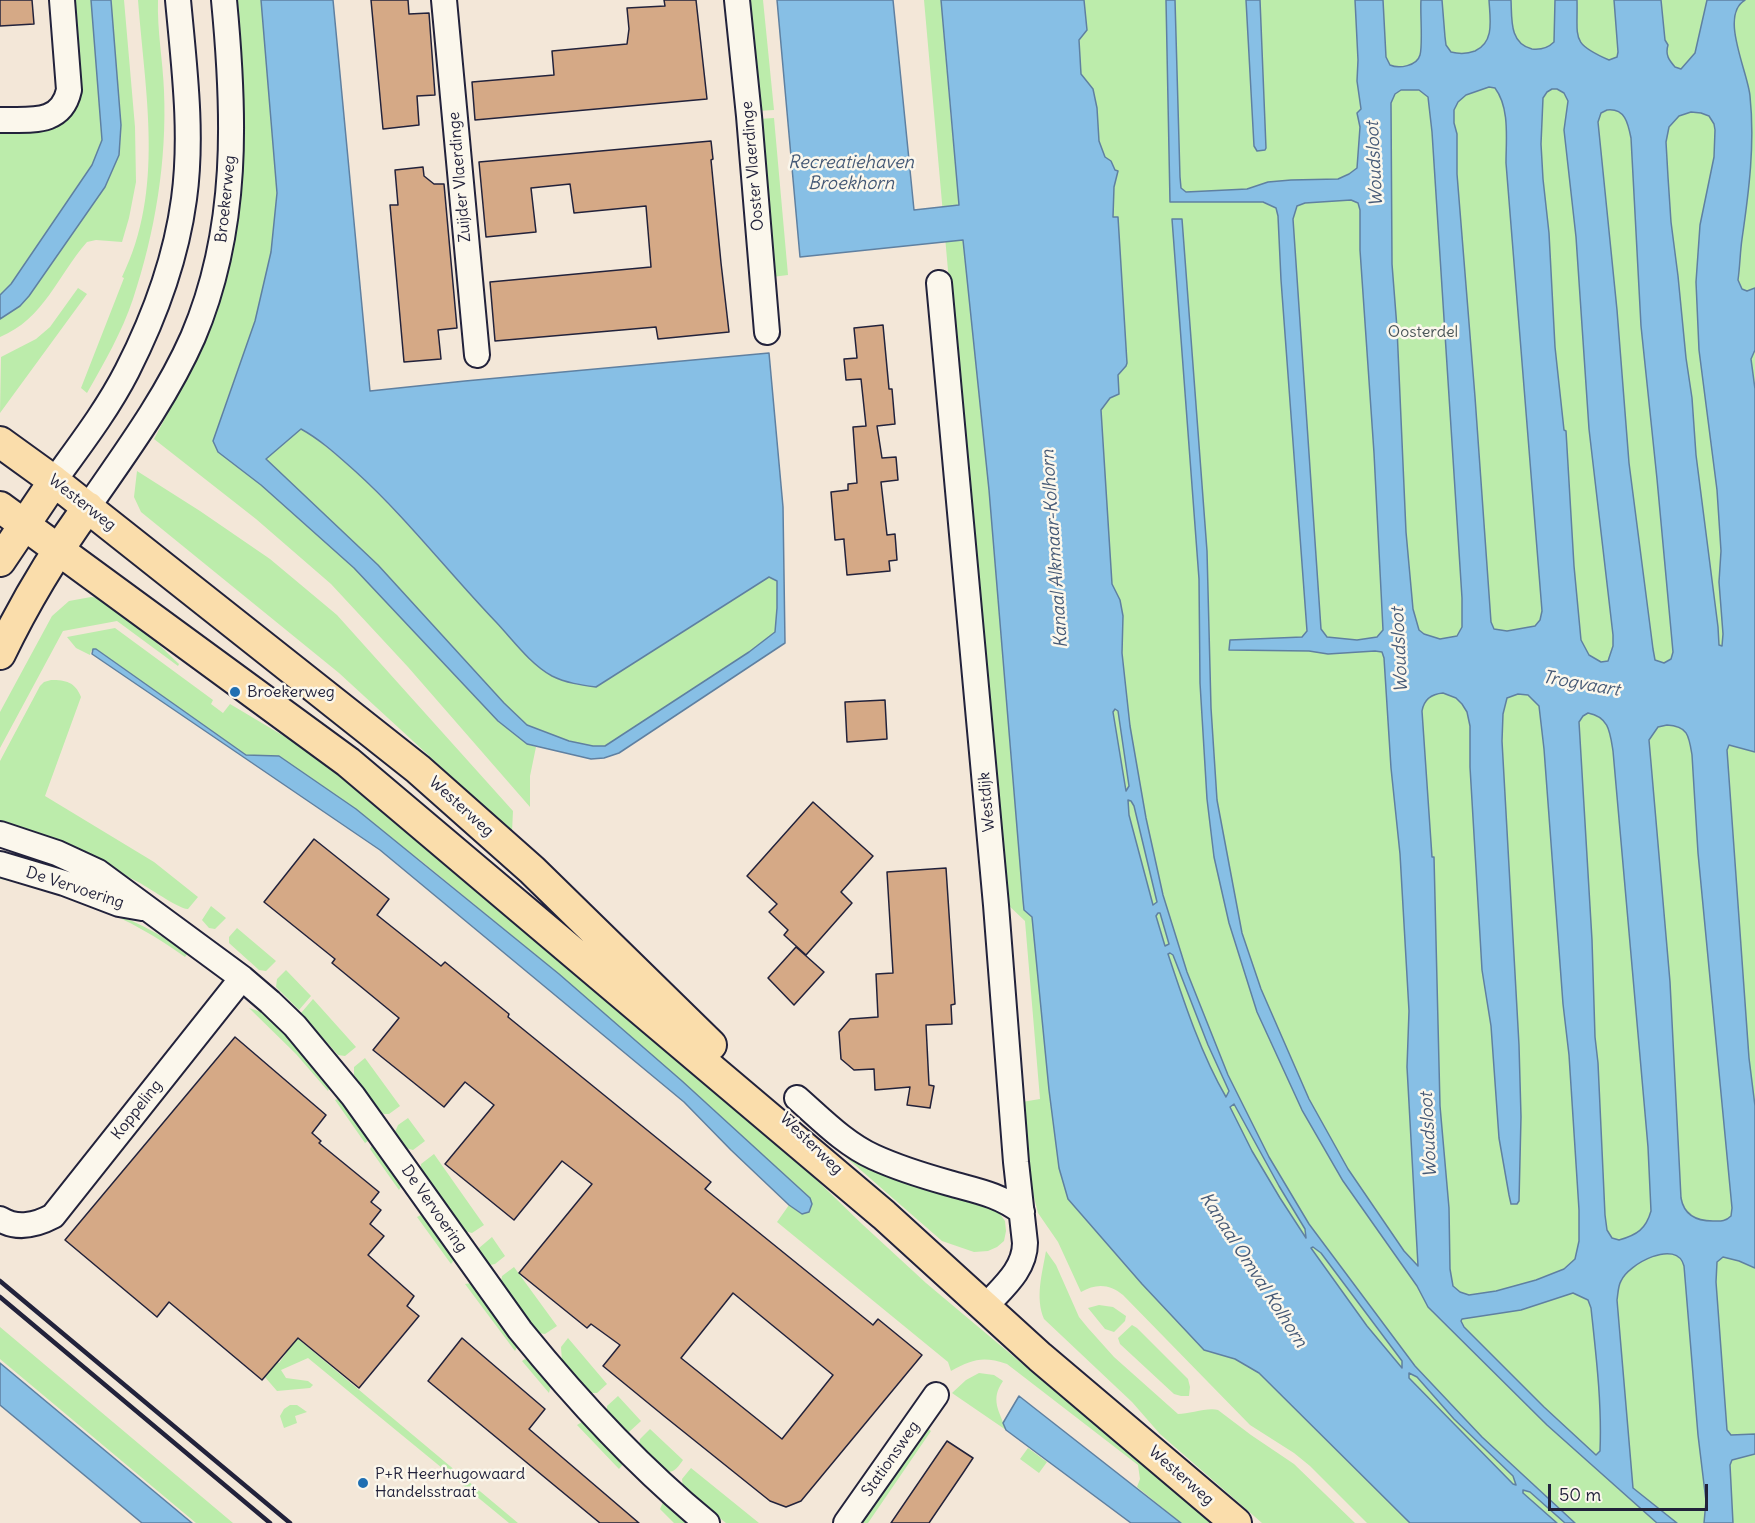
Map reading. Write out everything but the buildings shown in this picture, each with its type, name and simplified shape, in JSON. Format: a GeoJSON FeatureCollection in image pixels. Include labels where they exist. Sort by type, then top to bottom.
{"type":"FeatureCollection","features":[{"type":"Feature","properties":{"kind":"main road","name":"Westerweg"},"geometry":{"type":"LineString","coordinates":[[0,442],[88,507],[418,769],[532,870],[884,1215],[1040,1357],[1236,1523]]}},
{"type":"Feature","properties":{"kind":"main road"},"geometry":{"type":"LineString","coordinates":[[0,561],[54,481]]}},
{"type":"Feature","properties":{"kind":"main road","name":"Westerweg"},"geometry":{"type":"LineString","coordinates":[[0,507],[348,762],[884,1215]]}},
{"type":"Feature","properties":{"kind":"main road"},"geometry":{"type":"LineString","coordinates":[[0,654],[29,595],[88,507]]}},
{"type":"Feature","properties":{"kind":"street"},"geometry":{"type":"LineString","coordinates":[[0,120],[44,119],[58,111],[67,99],[69,90],[63,0]]}},
{"type":"Feature","properties":{"kind":"street"},"geometry":{"type":"LineString","coordinates":[[54,481],[107,405],[127,371],[161,292],[177,235],[184,199],[187,154],[185,75],[178,0]]}},
{"type":"Feature","properties":{"kind":"street","name":"Broekerweg"},"geometry":{"type":"LineString","coordinates":[[88,507],[143,427],[176,369],[196,328],[217,265],[226,221],[231,166],[231,110],[224,0]]}},
{"type":"Feature","properties":{"kind":"street","name":"Zuijder Vlaerdinge"},"geometry":{"type":"LineString","coordinates":[[444,0],[477,355]]}},
{"type":"Feature","properties":{"kind":"street","name":"Ooster Vlaerdinge"},"geometry":{"type":"LineString","coordinates":[[738,0],[767,332]]}},
{"type":"Feature","properties":{"kind":"street","name":"Westdijk"},"geometry":{"type":"LineString","coordinates":[[939,283],[1025,1243],[1022,1262],[985,1307]]}},
{"type":"Feature","properties":{"kind":"street","name":"De Vervoering"},"geometry":{"type":"LineString","coordinates":[[0,834],[57,853],[98,872],[242,978],[295,1026],[353,1096],[520,1330],[558,1376],[653,1477],[707,1523]]}},
{"type":"Feature","properties":{"kind":"street","name":"De Vervoering"},"geometry":{"type":"LineString","coordinates":[[0,864],[64,883],[119,904],[150,910]]}},
{"type":"Feature","properties":{"kind":"street","name":"Koppeling"},"geometry":{"type":"LineString","coordinates":[[0,1220],[23,1226],[39,1224],[53,1216],[242,978]]}},
{"type":"Feature","properties":{"kind":"street","name":"Westerweg"},"geometry":{"type":"LineString","coordinates":[[797,1098],[835,1131],[868,1154],[912,1172],[1000,1197],[1022,1212]]}},
{"type":"Feature","properties":{"kind":"street","name":"Stationsweg"},"geometry":{"type":"LineString","coordinates":[[846,1523],[936,1395]]}},
{"type":"Feature","properties":{"kind":"green space"},"geometry":{"type":"Polygon","coordinates":[[[73,0],[124,0],[135,127],[136,182],[129,218],[122,242],[96,240],[87,242],[39,308],[15,329],[0,337],[0,130],[43,128],[63,121],[75,111],[80,85],[73,0]]]}},
{"type":"Feature","properties":{"kind":"green space"},"geometry":{"type":"Polygon","coordinates":[[[138,0],[158,0],[164,91],[164,144],[158,196],[148,249],[129,311],[87,393],[81,388],[124,278],[122,277],[135,244],[144,210],[149,141],[138,0]]]}},
{"type":"Feature","properties":{"kind":"green space"},"geometry":{"type":"Polygon","coordinates":[[[232,0],[261,0],[277,193],[271,252],[255,321],[222,414],[218,452],[261,485],[354,568],[498,721],[527,744],[536,747],[530,776],[530,807],[408,667],[331,584],[256,519],[154,439],[193,363],[209,325],[233,248],[240,208],[243,123],[232,0]]]}},
{"type":"Feature","properties":{"kind":"green space"},"geometry":{"type":"Polygon","coordinates":[[[747,0],[763,0],[774,110],[757,111],[747,0]]]}},
{"type":"Feature","properties":{"kind":"green space"},"geometry":{"type":"Polygon","coordinates":[[[924,0],[941,0],[989,490],[1023,900],[1032,917],[1059,1168],[1204,1350],[1235,1359],[1259,1373],[1410,1523],[1367,1523],[1310,1466],[1250,1425],[1123,1295],[1103,1286],[1092,1287],[1081,1292],[1058,1242],[1038,1213],[1024,1158],[1022,1102],[1040,1099],[1025,921],[1004,901],[924,0]]]}},
{"type":"Feature","properties":{"kind":"green space","name":"Oosterdel"},"geometry":{"type":"Polygon","coordinates":[[[1069,0],[1755,0],[1755,1523],[1548,1523],[1393,1368],[1257,1171],[1168,979],[1105,714],[1069,0]]]}},
{"type":"Feature","properties":{"kind":"green space"},"geometry":{"type":"Polygon","coordinates":[[[774,118],[788,275],[772,277],[758,119],[774,118]]]}},
{"type":"Feature","properties":{"kind":"green space"},"geometry":{"type":"Polygon","coordinates":[[[78,288],[87,294],[0,413],[1,357],[36,339],[50,327],[78,288]]]}},
{"type":"Feature","properties":{"kind":"green space"},"geometry":{"type":"Polygon","coordinates":[[[301,428],[328,448],[377,493],[527,656],[552,676],[596,687],[769,577],[777,580],[775,632],[749,652],[605,746],[569,741],[527,725],[504,703],[378,565],[265,459],[301,428]]]}},
{"type":"Feature","properties":{"kind":"green space"},"geometry":{"type":"Polygon","coordinates":[[[137,471],[270,559],[337,615],[513,811],[512,832],[339,673],[141,512],[134,497],[137,471]]]}},
{"type":"Feature","properties":{"kind":"green space"},"geometry":{"type":"Polygon","coordinates":[[[91,597],[106,599],[136,623],[179,664],[178,666],[117,621],[63,631],[0,748],[0,712],[52,616],[69,601],[91,597]]]}},
{"type":"Feature","properties":{"kind":"green space"},"geometry":{"type":"Polygon","coordinates":[[[115,628],[213,700],[211,704],[223,713],[230,704],[334,766],[765,1130],[926,1283],[1212,1523],[1181,1523],[1137,1487],[1140,1479],[1138,1465],[1007,1364],[978,1360],[951,1371],[948,1362],[777,1222],[789,1205],[802,1214],[810,1198],[682,1081],[559,974],[420,860],[279,756],[246,755],[96,649],[91,651],[90,655],[76,648],[67,637],[115,628]]]}},
{"type":"Feature","properties":{"kind":"green space"},"geometry":{"type":"Polygon","coordinates":[[[51,680],[69,683],[76,688],[81,697],[45,796],[154,862],[198,897],[188,909],[70,850],[0,825],[0,761],[40,686],[51,680]]]}},
{"type":"Feature","properties":{"kind":"green space"},"geometry":{"type":"Polygon","coordinates":[[[0,871],[73,897],[121,916],[188,953],[185,957],[120,918],[73,898],[0,879],[0,871]]]}},
{"type":"Feature","properties":{"kind":"green space"},"geometry":{"type":"Polygon","coordinates":[[[211,906],[226,918],[215,929],[209,928],[202,920],[211,906]]]}},
{"type":"Feature","properties":{"kind":"green space"},"geometry":{"type":"Polygon","coordinates":[[[237,928],[276,961],[266,971],[259,970],[229,943],[229,937],[237,928]]]}},
{"type":"Feature","properties":{"kind":"green space"},"geometry":{"type":"Polygon","coordinates":[[[286,970],[311,996],[299,1010],[276,987],[277,979],[286,970]]]}},
{"type":"Feature","properties":{"kind":"green space"},"geometry":{"type":"Polygon","coordinates":[[[313,999],[356,1047],[345,1056],[338,1055],[301,1013],[313,999]]]}},
{"type":"Feature","properties":{"kind":"green space"},"geometry":{"type":"Polygon","coordinates":[[[249,1008],[264,1013],[271,1019],[329,1081],[328,1091],[296,1054],[249,1008]]]}},
{"type":"Feature","properties":{"kind":"green space"},"geometry":{"type":"Polygon","coordinates":[[[365,1058],[400,1106],[389,1114],[380,1112],[354,1075],[354,1067],[365,1058]]]}},
{"type":"Feature","properties":{"kind":"green space"},"geometry":{"type":"Polygon","coordinates":[[[340,1098],[371,1139],[365,1143],[335,1100],[340,1098]]]}},
{"type":"Feature","properties":{"kind":"green space"},"geometry":{"type":"Polygon","coordinates":[[[408,1118],[425,1141],[413,1150],[406,1148],[395,1132],[398,1125],[408,1118]]]}},
{"type":"Feature","properties":{"kind":"green space"},"geometry":{"type":"Polygon","coordinates":[[[374,1142],[402,1185],[399,1190],[370,1149],[374,1142]]]}},
{"type":"Feature","properties":{"kind":"green space"},"geometry":{"type":"Polygon","coordinates":[[[840,1152],[865,1165],[995,1207],[1005,1221],[1004,1241],[988,1251],[974,1252],[942,1241],[840,1152]]]}},
{"type":"Feature","properties":{"kind":"green space"},"geometry":{"type":"Polygon","coordinates":[[[434,1154],[484,1225],[472,1233],[464,1231],[421,1170],[421,1164],[434,1154]]]}},
{"type":"Feature","properties":{"kind":"green space"},"geometry":{"type":"Polygon","coordinates":[[[421,1215],[427,1217],[453,1254],[454,1260],[451,1264],[417,1217],[421,1215]]]}},
{"type":"Feature","properties":{"kind":"green space"},"geometry":{"type":"Polygon","coordinates":[[[492,1237],[505,1256],[490,1265],[480,1253],[479,1248],[492,1237]]]}},
{"type":"Feature","properties":{"kind":"green space"},"geometry":{"type":"Polygon","coordinates":[[[1046,1251],[1056,1265],[1079,1317],[1114,1357],[1178,1414],[1209,1409],[1218,1410],[1294,1464],[1355,1523],[1262,1523],[1160,1434],[1132,1402],[1044,1319],[1040,1294],[1046,1251]]]}},
{"type":"Feature","properties":{"kind":"green space"},"geometry":{"type":"Polygon","coordinates":[[[514,1267],[557,1326],[545,1334],[539,1333],[501,1283],[502,1276],[514,1267]]]}},
{"type":"Feature","properties":{"kind":"green space"},"geometry":{"type":"Polygon","coordinates":[[[472,1283],[517,1342],[515,1351],[465,1284],[472,1283]]]}},
{"type":"Feature","properties":{"kind":"green space"},"geometry":{"type":"Polygon","coordinates":[[[1099,1305],[1113,1307],[1126,1316],[1125,1321],[1114,1332],[1105,1329],[1088,1308],[1099,1305]]]}},
{"type":"Feature","properties":{"kind":"green space"},"geometry":{"type":"Polygon","coordinates":[[[1132,1325],[1188,1379],[1189,1396],[1174,1394],[1120,1344],[1118,1338],[1132,1325]]]}},
{"type":"Feature","properties":{"kind":"green space"},"geometry":{"type":"Polygon","coordinates":[[[0,1327],[233,1523],[196,1523],[0,1359],[0,1327]]]}},
{"type":"Feature","properties":{"kind":"green space"},"geometry":{"type":"Polygon","coordinates":[[[297,1338],[518,1523],[509,1523],[308,1358],[281,1370],[286,1378],[308,1381],[313,1385],[310,1388],[277,1391],[258,1369],[270,1356],[279,1363],[297,1338]]]}},
{"type":"Feature","properties":{"kind":"green space"},"geometry":{"type":"Polygon","coordinates":[[[568,1338],[607,1384],[597,1393],[589,1393],[562,1362],[561,1347],[568,1338]]]}},
{"type":"Feature","properties":{"kind":"green space"},"geometry":{"type":"Polygon","coordinates":[[[529,1360],[551,1385],[549,1393],[522,1361],[529,1360]]]}},
{"type":"Feature","properties":{"kind":"green space"},"geometry":{"type":"Polygon","coordinates":[[[979,1373],[994,1375],[1003,1381],[996,1400],[1006,1430],[952,1393],[966,1380],[979,1373]]]}},
{"type":"Feature","properties":{"kind":"green space"},"geometry":{"type":"Polygon","coordinates":[[[618,1396],[641,1421],[629,1432],[624,1431],[607,1413],[607,1406],[618,1396]]]}},
{"type":"Feature","properties":{"kind":"green space"},"geometry":{"type":"Polygon","coordinates":[[[290,1405],[297,1405],[307,1412],[295,1416],[297,1423],[284,1428],[280,1416],[290,1405]]]}},
{"type":"Feature","properties":{"kind":"green space"},"geometry":{"type":"Polygon","coordinates":[[[582,1422],[624,1463],[619,1469],[577,1425],[582,1422]]]}},
{"type":"Feature","properties":{"kind":"green space"},"geometry":{"type":"Polygon","coordinates":[[[925,1426],[931,1431],[868,1523],[857,1523],[925,1426]]]}},
{"type":"Feature","properties":{"kind":"green space"},"geometry":{"type":"Polygon","coordinates":[[[650,1429],[683,1460],[673,1471],[665,1471],[639,1446],[640,1439],[650,1429]]]}},
{"type":"Feature","properties":{"kind":"green space"},"geometry":{"type":"Polygon","coordinates":[[[1028,1448],[1047,1462],[1039,1473],[1020,1459],[1028,1448]]]}},
{"type":"Feature","properties":{"kind":"green space"},"geometry":{"type":"Polygon","coordinates":[[[691,1468],[759,1523],[726,1523],[683,1488],[682,1479],[691,1468]]]}},
{"type":"Feature","properties":{"kind":"green space"},"geometry":{"type":"Polygon","coordinates":[[[664,1500],[690,1523],[674,1523],[660,1509],[664,1500]]]}},
{"type":"Feature","properties":{"kind":"water"},"geometry":{"type":"Polygon","coordinates":[[[91,0],[111,0],[121,125],[119,155],[105,187],[29,296],[20,306],[0,319],[0,295],[11,284],[92,165],[102,140],[91,0]]]}},
{"type":"Feature","properties":{"kind":"water"},"geometry":{"type":"Polygon","coordinates":[[[261,0],[333,0],[370,391],[769,353],[783,507],[785,643],[619,753],[604,758],[591,759],[527,744],[498,721],[354,568],[261,485],[218,452],[213,441],[255,321],[271,252],[277,193],[261,0]],[[301,429],[266,459],[378,565],[504,703],[527,725],[569,741],[605,746],[749,652],[775,632],[777,581],[769,577],[596,687],[552,676],[522,651],[374,489],[336,454],[301,429]]]}},
{"type":"Feature","properties":{"kind":"water"},"geometry":{"type":"Polygon","coordinates":[[[777,0],[893,0],[914,210],[959,205],[941,0],[1084,0],[1087,30],[1079,40],[1081,74],[1093,89],[1099,141],[1105,157],[1118,171],[1114,187],[1113,217],[1118,217],[1127,363],[1118,375],[1119,394],[1110,398],[1101,410],[1112,584],[1120,600],[1123,616],[1122,653],[1130,726],[1146,818],[1163,895],[1187,972],[1228,1075],[1269,1157],[1309,1224],[1415,1366],[1482,1437],[1575,1523],[1565,1523],[1530,1492],[1523,1490],[1523,1493],[1557,1523],[1410,1523],[1259,1373],[1235,1359],[1204,1350],[1142,1284],[1068,1199],[1059,1168],[1049,1090],[1032,917],[1024,910],[989,490],[963,240],[800,257],[777,0]],[[1115,709],[1113,712],[1126,791],[1129,786],[1118,711],[1115,709]],[[1128,800],[1129,815],[1153,905],[1157,902],[1134,806],[1128,800]],[[1158,913],[1156,916],[1165,946],[1169,944],[1160,913],[1158,913]],[[1170,953],[1168,954],[1201,1046],[1226,1097],[1229,1091],[1208,1045],[1173,955],[1170,953]],[[1234,1104],[1230,1107],[1252,1151],[1306,1238],[1305,1229],[1234,1104]],[[1311,1248],[1367,1326],[1402,1368],[1402,1361],[1321,1253],[1311,1248]],[[1409,1373],[1409,1378],[1516,1485],[1513,1476],[1454,1419],[1417,1377],[1409,1373]]]}},
{"type":"Feature","properties":{"kind":"water"},"geometry":{"type":"Polygon","coordinates":[[[1166,0],[1175,0],[1180,177],[1181,188],[1186,192],[1247,189],[1268,182],[1291,180],[1338,179],[1357,168],[1360,127],[1357,113],[1361,109],[1357,81],[1355,0],[1383,0],[1386,57],[1390,65],[1398,67],[1412,64],[1420,55],[1421,0],[1442,0],[1446,45],[1451,52],[1469,53],[1486,42],[1490,29],[1489,0],[1511,0],[1513,29],[1519,42],[1532,49],[1541,49],[1554,42],[1555,0],[1577,0],[1577,32],[1582,44],[1609,60],[1617,57],[1618,52],[1614,0],[1661,0],[1665,40],[1668,45],[1667,55],[1675,67],[1681,69],[1695,53],[1707,0],[1745,0],[1738,7],[1735,31],[1750,96],[1752,132],[1738,280],[1742,289],[1747,291],[1755,288],[1755,350],[1751,359],[1755,389],[1755,752],[1729,745],[1727,750],[1749,1058],[1755,1106],[1755,1268],[1723,1257],[1717,1262],[1716,1282],[1727,1430],[1731,1435],[1755,1434],[1755,1454],[1732,1460],[1730,1465],[1733,1523],[1704,1523],[1706,1501],[1698,1435],[1684,1266],[1680,1258],[1672,1254],[1663,1254],[1642,1261],[1625,1274],[1620,1283],[1617,1300],[1633,1488],[1677,1523],[1657,1523],[1547,1425],[1428,1307],[1417,1286],[1343,1181],[1302,1110],[1257,1012],[1229,923],[1214,857],[1207,799],[1200,683],[1199,579],[1172,219],[1182,219],[1207,551],[1211,708],[1217,800],[1242,933],[1261,989],[1309,1099],[1348,1169],[1404,1251],[1418,1266],[1407,1067],[1409,1011],[1400,854],[1391,768],[1384,658],[1382,652],[1375,651],[1328,654],[1309,651],[1229,650],[1230,640],[1302,637],[1307,631],[1278,216],[1276,208],[1263,202],[1170,202],[1166,0]],[[1489,87],[1466,95],[1458,102],[1454,110],[1457,134],[1457,174],[1491,622],[1494,629],[1507,631],[1535,626],[1540,620],[1542,611],[1506,163],[1506,124],[1503,105],[1495,88],[1489,87]],[[1557,89],[1547,92],[1543,98],[1541,144],[1543,179],[1549,233],[1555,347],[1564,430],[1566,431],[1581,640],[1589,655],[1601,662],[1608,661],[1613,646],[1613,635],[1589,429],[1576,237],[1564,130],[1568,101],[1564,93],[1557,89]],[[1401,90],[1395,94],[1391,103],[1392,264],[1406,532],[1413,609],[1419,630],[1440,639],[1457,636],[1462,627],[1462,598],[1432,132],[1428,97],[1419,90],[1401,90]],[[1607,110],[1601,113],[1598,122],[1617,310],[1629,463],[1653,649],[1655,660],[1664,663],[1671,659],[1673,652],[1641,326],[1631,138],[1627,122],[1622,114],[1618,111],[1607,110]],[[1691,112],[1679,116],[1669,127],[1666,142],[1671,222],[1692,398],[1696,455],[1719,645],[1722,646],[1719,582],[1721,551],[1717,490],[1699,350],[1696,282],[1700,225],[1714,157],[1714,124],[1709,116],[1701,113],[1691,112]],[[1351,200],[1305,203],[1297,206],[1293,219],[1321,629],[1327,637],[1357,640],[1377,637],[1383,630],[1360,250],[1360,210],[1358,203],[1351,200]],[[1443,693],[1432,696],[1424,703],[1422,711],[1432,857],[1434,857],[1440,1106],[1449,1208],[1450,1269],[1453,1286],[1469,1295],[1496,1291],[1536,1280],[1564,1269],[1575,1259],[1579,1241],[1579,1210],[1569,1055],[1539,706],[1528,695],[1518,694],[1507,698],[1503,714],[1502,741],[1521,1117],[1519,1201],[1517,1204],[1511,1204],[1499,1138],[1491,1026],[1482,970],[1470,767],[1470,726],[1467,712],[1456,698],[1443,693]],[[1588,713],[1579,722],[1605,1215],[1607,1230],[1612,1238],[1619,1240],[1640,1230],[1651,1211],[1648,1147],[1612,744],[1607,726],[1600,718],[1588,713]],[[1667,725],[1658,727],[1649,740],[1670,982],[1681,1198],[1685,1209],[1692,1216],[1707,1221],[1722,1221],[1731,1216],[1732,1208],[1698,853],[1692,755],[1688,737],[1679,727],[1667,725]],[[1573,1293],[1521,1310],[1461,1321],[1464,1327],[1544,1407],[1596,1455],[1600,1451],[1598,1379],[1591,1308],[1588,1300],[1573,1293]]]}},
{"type":"Feature","properties":{"kind":"water"},"geometry":{"type":"Polygon","coordinates":[[[1246,0],[1260,0],[1266,148],[1257,151],[1254,146],[1246,0]]]}},
{"type":"Feature","properties":{"kind":"water"},"geometry":{"type":"Polygon","coordinates":[[[93,649],[246,755],[279,756],[356,809],[559,974],[682,1081],[810,1198],[812,1204],[809,1212],[802,1214],[789,1205],[684,1102],[380,850],[92,654],[93,649]]]}},
{"type":"Feature","properties":{"kind":"water"},"geometry":{"type":"Polygon","coordinates":[[[0,1363],[192,1523],[142,1523],[0,1405],[0,1363]]]}},
{"type":"Feature","properties":{"kind":"water"},"geometry":{"type":"Polygon","coordinates":[[[1019,1396],[1181,1523],[1131,1523],[1006,1430],[1003,1423],[1019,1396]]]}},
{"type":"Feature","properties":{"kind":"railway"},"geometry":{"type":"LineString","coordinates":[[0,1281],[290,1523]]}},
{"type":"Feature","properties":{"kind":"railway"},"geometry":{"type":"LineString","coordinates":[[0,1297],[270,1523]]}},
{"type":"Feature","properties":{"kind":"place","name":"Broekerweg"},"geometry":{"type":"Point","coordinates":[235,692]}},
{"type":"Feature","properties":{"kind":"place","name":"P+R Heerhugowaard Handelsstraat"},"geometry":{"type":"Point","coordinates":[363,1483]}},
{"type":"Feature","properties":{"kind":"water label","name":"Woudsloot"},"geometry":{"type":"Point","coordinates":[1375,164]}},
{"type":"Feature","properties":{"kind":"water label","name":"Recreatiehaven Broekhorn"},"geometry":{"type":"Point","coordinates":[851,174]}},
{"type":"Feature","properties":{"kind":"water label","name":"Kanaal Alkmaar-Kolhorn"},"geometry":{"type":"Point","coordinates":[1055,549]}},
{"type":"Feature","properties":{"kind":"water label","name":"Woudsloot"},"geometry":{"type":"Point","coordinates":[1400,650]}},
{"type":"Feature","properties":{"kind":"water label","name":"Trogvaart"},"geometry":{"type":"Point","coordinates":[1581,684]}},
{"type":"Feature","properties":{"kind":"water label","name":"Woudsloot"},"geometry":{"type":"Point","coordinates":[1429,1135]}},
{"type":"Feature","properties":{"kind":"water label","name":"Kanaal Omval Kolhorn"},"geometry":{"type":"Point","coordinates":[1253,1270]}}]}
